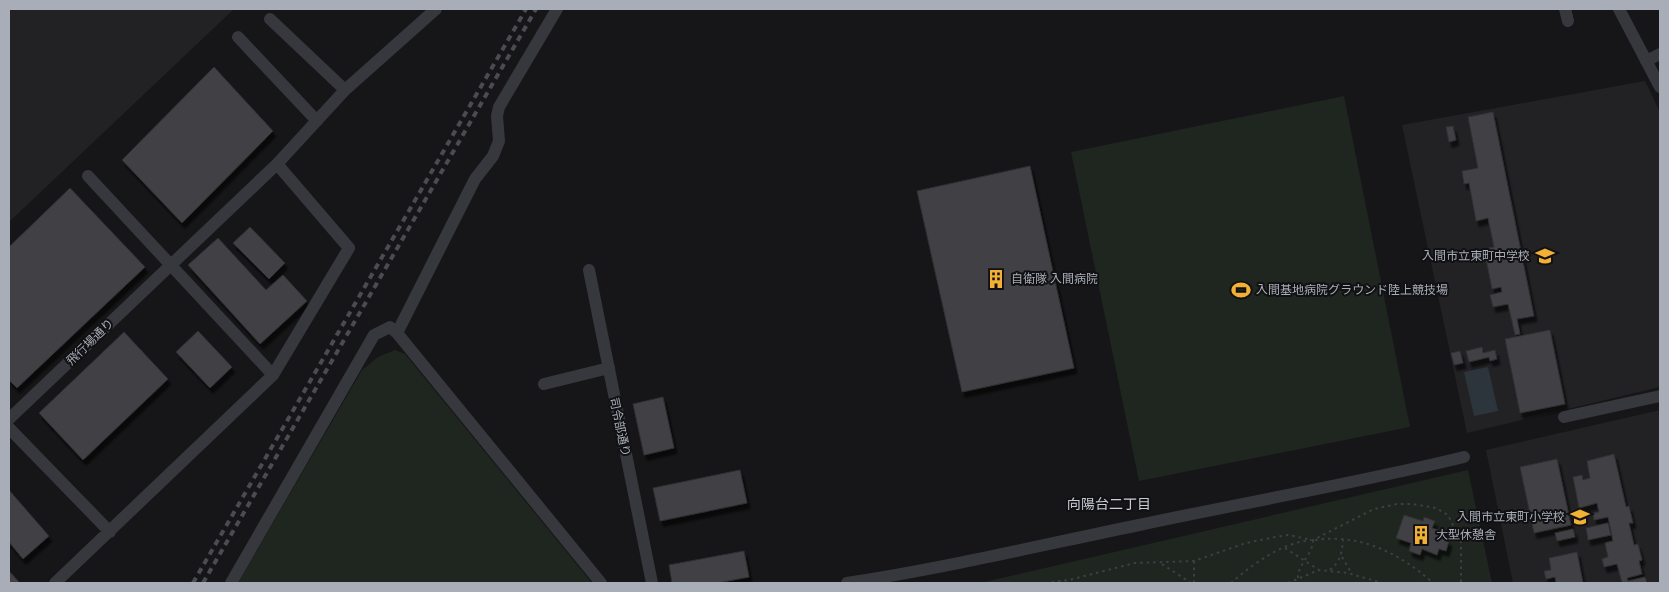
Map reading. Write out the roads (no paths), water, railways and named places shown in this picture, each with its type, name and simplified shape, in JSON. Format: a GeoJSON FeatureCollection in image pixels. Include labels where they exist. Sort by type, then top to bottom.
{"type":"FeatureCollection","features":[{"type":"Feature","properties":{"kind":"street","name":"飛行場通り"},"geometry":{"type":"LineString","coordinates":[[9,419],[277,164],[345,90],[436,9]]}},
{"type":"Feature","properties":{"kind":"street"},"geometry":{"type":"LineString","coordinates":[[396,333],[475,179],[493,156],[499,141],[497,116],[499,107],[558,9]]}},
{"type":"Feature","properties":{"kind":"street"},"geometry":{"type":"LineString","coordinates":[[1619,9],[1660,86]]}},
{"type":"Feature","properties":{"kind":"street"},"geometry":{"type":"LineString","coordinates":[[270,19],[345,90]]}},
{"type":"Feature","properties":{"kind":"street"},"geometry":{"type":"LineString","coordinates":[[238,37],[317,120]]}},
{"type":"Feature","properties":{"kind":"street"},"geometry":{"type":"LineString","coordinates":[[1646,60],[1660,54]]}},
{"type":"Feature","properties":{"kind":"street"},"geometry":{"type":"LineString","coordinates":[[56,583],[273,375],[349,248],[277,164]]}},
{"type":"Feature","properties":{"kind":"street"},"geometry":{"type":"LineString","coordinates":[[88,176],[273,375]]}},
{"type":"Feature","properties":{"kind":"street","name":"司令部通り"},"geometry":{"type":"LineString","coordinates":[[589,270],[652,583]]}},
{"type":"Feature","properties":{"kind":"street"},"geometry":{"type":"LineString","coordinates":[[230,583],[374,334],[390,327],[601,583]]}},
{"type":"Feature","properties":{"kind":"street"},"geometry":{"type":"LineString","coordinates":[[544,384],[609,368]]}},
{"type":"Feature","properties":{"kind":"street"},"geometry":{"type":"LineString","coordinates":[[1564,417],[1660,396]]}},
{"type":"Feature","properties":{"kind":"street"},"geometry":{"type":"LineString","coordinates":[[9,428],[110,532]]}},
{"type":"Feature","properties":{"kind":"street"},"geometry":{"type":"LineString","coordinates":[[847,583],[921,572],[1140,524],[1404,472],[1464,457]]}},
{"type":"Feature","properties":{"kind":"railway"},"geometry":{"type":"LineString","coordinates":[[193,583],[526,9]]}},
{"type":"Feature","properties":{"kind":"railway"},"geometry":{"type":"LineString","coordinates":[[203,583],[536,9]]}},
{"type":"Feature","properties":{"kind":"place","name":"入間市立東町中学校"},"geometry":{"type":"Point","coordinates":[1545,256]}},
{"type":"Feature","properties":{"kind":"place","name":"自衛隊 入間病院"},"geometry":{"type":"Point","coordinates":[996,279]}},
{"type":"Feature","properties":{"kind":"place","name":"入間基地病院グラウンド陸上競技場"},"geometry":{"type":"Point","coordinates":[1241,290]}},
{"type":"Feature","properties":{"kind":"place","name":"入間市立東町小学校"},"geometry":{"type":"Point","coordinates":[1580,517]}},
{"type":"Feature","properties":{"kind":"place","name":"大型休憩舎"},"geometry":{"type":"Point","coordinates":[1421,535]}},
{"type":"Feature","properties":{"kind":"district","name":"向陽台二丁目"},"geometry":{"type":"Point","coordinates":[1109,504]}}]}
